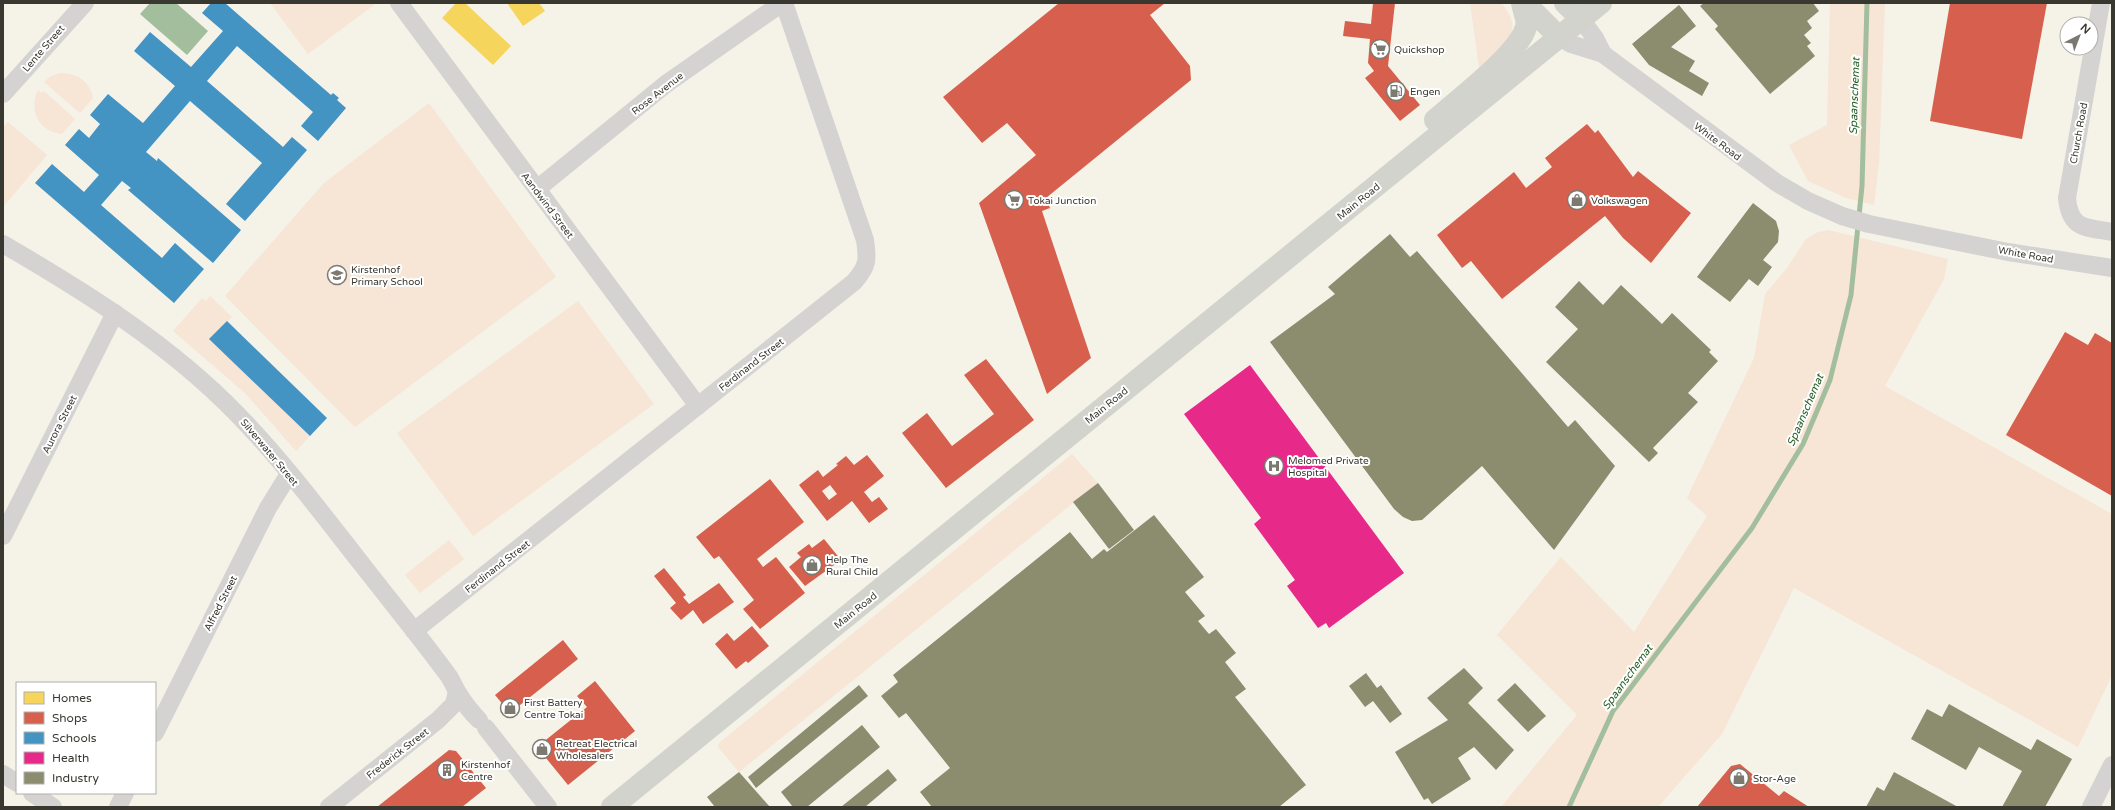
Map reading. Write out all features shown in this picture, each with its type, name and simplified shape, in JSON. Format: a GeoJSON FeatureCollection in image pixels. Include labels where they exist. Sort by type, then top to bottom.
{"type":"FeatureCollection","features":[{"type":"Feature","properties":{"kind":"main road"},"geometry":{"type":"LineString","coordinates":[[1524,3],[1559,37]]}},
{"type":"Feature","properties":{"kind":"main road"},"geometry":{"type":"LineString","coordinates":[[1185,341],[1207,306],[1370,175],[1504,59],[1517,45],[1526,25],[1524,3]]}},
{"type":"Feature","properties":{"kind":"main road"},"geometry":{"type":"LineString","coordinates":[[1565,3],[1581,19]]}},
{"type":"Feature","properties":{"kind":"main road","name":"Main Road"},"geometry":{"type":"LineString","coordinates":[[612,807],[1601,3]]}},
{"type":"Feature","properties":{"kind":"street","name":"Lente Street"},"geometry":{"type":"LineString","coordinates":[[3,94],[85,3]]}},
{"type":"Feature","properties":{"kind":"street","name":"Rose Avenue"},"geometry":{"type":"LineString","coordinates":[[537,189],[666,84],[783,3]]}},
{"type":"Feature","properties":{"kind":"street","name":"Ferdinand Street"},"geometry":{"type":"LineString","coordinates":[[414,631],[854,282],[866,265],[868,258],[865,240],[783,3]]}},
{"type":"Feature","properties":{"kind":"street","name":"Church Road"},"geometry":{"type":"LineString","coordinates":[[2102,3],[2067,198],[2068,212],[2074,222],[2081,227],[2112,232]]}},
{"type":"Feature","properties":{"kind":"street","name":"Aandwind Street"},"geometry":{"type":"LineString","coordinates":[[403,4],[537,189],[698,406]]}},
{"type":"Feature","properties":{"kind":"street","name":"White Road"},"geometry":{"type":"LineString","coordinates":[[1581,19],[1595,38],[1603,54]]}},
{"type":"Feature","properties":{"kind":"street","name":"White Road"},"geometry":{"type":"LineString","coordinates":[[1559,37],[1571,44],[1603,54],[1772,180],[1808,201],[1842,216],[1869,224],[2045,258],[2112,268]]}},
{"type":"Feature","properties":{"kind":"street","name":"Silverwater Street"},"geometry":{"type":"LineString","coordinates":[[3,244],[88,294],[143,332],[206,384],[237,414],[289,474],[414,631],[450,677],[457,692],[548,807]]}},
{"type":"Feature","properties":{"kind":"street","name":"Aurora Street"},"geometry":{"type":"LineString","coordinates":[[3,536],[115,313]]}},
{"type":"Feature","properties":{"kind":"street","name":"Alfred Street"},"geometry":{"type":"LineString","coordinates":[[156,731],[268,508],[289,474]]}},
{"type":"Feature","properties":{"kind":"street","name":"Frederick Street"},"geometry":{"type":"LineString","coordinates":[[329,807],[438,720],[454,704],[457,692]]}},
{"type":"Feature","properties":{"kind":"street"},"geometry":{"type":"LineString","coordinates":[[2092,807],[2112,765]]}},
{"type":"Feature","properties":{"kind":"street"},"geometry":{"type":"LineString","coordinates":[[3,774],[16,782]]}},
{"type":"Feature","properties":{"kind":"street"},"geometry":{"type":"LineString","coordinates":[[34,794],[53,807]]}},
{"type":"Feature","properties":{"kind":"street"},"geometry":{"type":"LineString","coordinates":[[118,807],[124,794]]}},
{"type":"Feature","properties":{"kind":"shaded area"},"geometry":{"type":"Polygon","coordinates":[[[150,3],[176,3],[208,31],[187,55],[140,14],[150,3]]]}},
{"type":"Feature","properties":{"kind":"shaded area"},"geometry":{"type":"Polygon","coordinates":[[[270,3],[373,3],[374,5],[308,54],[270,3]]]}},
{"type":"Feature","properties":{"kind":"shaded area"},"geometry":{"type":"Polygon","coordinates":[[[1470,3],[1501,3],[1509,14],[1512,23],[1512,32],[1509,40],[1496,54],[1479,68],[1470,3]]]}},
{"type":"Feature","properties":{"kind":"shaded area"},"geometry":{"type":"Polygon","coordinates":[[[1830,3],[1885,3],[1879,163],[1874,205],[1846,198],[1808,181],[1789,145],[1827,125],[1830,3]]]}},
{"type":"Feature","properties":{"kind":"shaded area"},"geometry":{"type":"Polygon","coordinates":[[[60,73],[71,74],[81,79],[85,82],[91,92],[93,98],[80,113],[44,82],[51,76],[60,73]]]}},
{"type":"Feature","properties":{"kind":"shaded area"},"geometry":{"type":"Polygon","coordinates":[[[38,90],[41,93],[44,91],[75,119],[62,134],[47,129],[38,119],[34,105],[38,90]]]}},
{"type":"Feature","properties":{"kind":"shaded area"},"geometry":{"type":"Polygon","coordinates":[[[429,103],[556,277],[355,427],[225,296],[324,183],[429,103]]]}},
{"type":"Feature","properties":{"kind":"shaded area"},"geometry":{"type":"Polygon","coordinates":[[[8,122],[47,155],[3,207],[3,127],[8,122]]]}},
{"type":"Feature","properties":{"kind":"shaded area"},"geometry":{"type":"Polygon","coordinates":[[[1828,230],[1948,259],[1944,279],[1885,386],[2112,514],[2112,675],[2078,747],[1794,588],[1722,734],[1658,807],[1501,807],[1577,715],[1497,635],[1561,557],[1634,632],[1707,516],[1687,498],[1754,358],[1765,294],[1787,268],[1806,239],[1818,232],[1828,230]]]}},
{"type":"Feature","properties":{"kind":"shaded area"},"geometry":{"type":"Polygon","coordinates":[[[210,296],[232,317],[210,339],[310,436],[296,451],[246,394],[173,331],[202,298],[206,301],[210,296]]]}},
{"type":"Feature","properties":{"kind":"shaded area"},"geometry":{"type":"Polygon","coordinates":[[[578,301],[654,404],[473,536],[397,433],[578,301]]]}},
{"type":"Feature","properties":{"kind":"shaded area"},"geometry":{"type":"Polygon","coordinates":[[[1072,454],[1098,483],[739,772],[718,747],[719,743],[1072,454]]]}},
{"type":"Feature","properties":{"kind":"shaded area"},"geometry":{"type":"Polygon","coordinates":[[[449,540],[464,559],[420,593],[405,575],[449,540]]]}},
{"type":"Feature","properties":{"kind":"building: Homes"},"geometry":{"type":"Polygon","coordinates":[[[456,3],[465,3],[511,46],[493,65],[442,18],[456,3]]]}},
{"type":"Feature","properties":{"kind":"building: Homes"},"geometry":{"type":"Polygon","coordinates":[[[507,3],[539,3],[545,11],[523,26],[507,3]]]}},
{"type":"Feature","properties":{"kind":"building: Shops","name":"Tokai Junction"},"geometry":{"type":"Polygon","coordinates":[[[1059,3],[1165,3],[1150,15],[1190,66],[1191,80],[1046,198],[1050,208],[1042,211],[1091,358],[1047,394],[979,203],[1036,155],[1007,123],[982,143],[943,97],[1059,3]]]}},
{"type":"Feature","properties":{"kind":"building: Shops"},"geometry":{"type":"Polygon","coordinates":[[[1373,3],[1395,3],[1388,66],[1420,105],[1400,121],[1365,78],[1374,71],[1368,63],[1370,39],[1343,36],[1345,21],[1371,24],[1373,3]]]}},
{"type":"Feature","properties":{"kind":"building: Shops"},"geometry":{"type":"Polygon","coordinates":[[[1950,3],[2047,3],[2022,139],[1930,121],[1950,3]]]}},
{"type":"Feature","properties":{"kind":"building: Shops","name":"Volkswagen"},"geometry":{"type":"Polygon","coordinates":[[[1587,124],[1595,133],[1598,130],[1633,177],[1638,171],[1691,213],[1651,263],[1623,238],[1605,216],[1502,299],[1471,261],[1462,268],[1437,235],[1514,172],[1526,188],[1552,167],[1545,158],[1587,124]]]}},
{"type":"Feature","properties":{"kind":"building: Shops"},"geometry":{"type":"Polygon","coordinates":[[[2065,332],[2088,345],[2095,333],[2112,343],[2112,496],[2006,435],[2065,332]]]}},
{"type":"Feature","properties":{"kind":"building: Shops"},"geometry":{"type":"Polygon","coordinates":[[[986,359],[1034,420],[946,488],[902,433],[927,413],[952,446],[994,414],[964,375],[986,359]]]}},
{"type":"Feature","properties":{"kind":"building: Shops"},"geometry":{"type":"Polygon","coordinates":[[[867,455],[884,476],[864,492],[872,502],[879,497],[888,509],[869,523],[852,501],[827,521],[799,485],[818,470],[823,477],[838,465],[836,464],[846,456],[854,465],[867,455]],[[830,485],[822,491],[829,500],[837,494],[830,485]]]}},
{"type":"Feature","properties":{"kind":"building: Shops"},"geometry":{"type":"Polygon","coordinates":[[[770,479],[804,522],[757,559],[763,567],[776,557],[805,593],[760,629],[743,609],[754,600],[719,556],[714,559],[696,537],[770,479]]]}},
{"type":"Feature","properties":{"kind":"building: Shops"},"geometry":{"type":"Polygon","coordinates":[[[824,539],[841,560],[805,586],[789,567],[801,557],[797,553],[809,544],[812,548],[824,539]]]}},
{"type":"Feature","properties":{"kind":"building: Shops"},"geometry":{"type":"Polygon","coordinates":[[[664,568],[686,595],[683,597],[689,604],[719,583],[734,602],[703,624],[693,610],[681,620],[670,608],[676,603],[654,576],[664,568]]]}},
{"type":"Feature","properties":{"kind":"building: Shops"},"geometry":{"type":"Polygon","coordinates":[[[752,626],[769,646],[748,663],[746,661],[736,669],[715,644],[727,633],[734,641],[752,626]]]}},
{"type":"Feature","properties":{"kind":"building: Shops"},"geometry":{"type":"Polygon","coordinates":[[[563,640],[578,659],[510,713],[495,695],[563,640]]]}},
{"type":"Feature","properties":{"kind":"building: Shops"},"geometry":{"type":"Polygon","coordinates":[[[595,681],[635,731],[568,785],[537,747],[587,707],[577,696],[595,681]]]}},
{"type":"Feature","properties":{"kind":"building: Shops","name":"Kirstenhof Centre"},"geometry":{"type":"Polygon","coordinates":[[[449,750],[456,751],[486,788],[462,807],[377,807],[449,750]]]}},
{"type":"Feature","properties":{"kind":"building: Shops","name":"Stor-Age"},"geometry":{"type":"Polygon","coordinates":[[[1740,764],[1779,796],[1784,791],[1809,807],[1697,807],[1731,766],[1740,764]]]}},
{"type":"Feature","properties":{"kind":"building: Schools"},"geometry":{"type":"Polygon","coordinates":[[[211,3],[225,3],[331,95],[333,93],[339,98],[337,100],[346,108],[318,141],[301,126],[313,112],[237,46],[207,81],[283,147],[292,137],[307,150],[245,221],[226,204],[262,163],[190,101],[146,152],[157,161],[158,158],[241,230],[213,263],[128,190],[131,188],[122,181],[101,205],[162,258],[175,243],[204,269],[174,303],[35,183],[52,164],[84,192],[99,175],[65,145],[79,129],[89,138],[100,124],[90,115],[108,94],[143,123],[175,86],[134,51],[150,32],[191,67],[223,31],[202,13],[211,3]]]}},
{"type":"Feature","properties":{"kind":"building: Schools"},"geometry":{"type":"Polygon","coordinates":[[[227,321],[327,418],[310,436],[209,339],[227,321]]]}},
{"type":"Feature","properties":{"kind":"building: Health","name":"Melomed Private Hospital"},"geometry":{"type":"Polygon","coordinates":[[[1250,365],[1404,573],[1329,628],[1326,623],[1318,628],[1287,586],[1295,580],[1254,524],[1261,518],[1184,414],[1250,365]]]}},
{"type":"Feature","properties":{"kind":"building: Industry"},"geometry":{"type":"Polygon","coordinates":[[[1704,3],[1813,3],[1819,11],[1807,21],[1812,28],[1804,35],[1811,43],[1807,46],[1815,56],[1770,94],[1715,29],[1718,26],[1700,6],[1704,3]]]}},
{"type":"Feature","properties":{"kind":"building: Industry"},"geometry":{"type":"Polygon","coordinates":[[[1679,5],[1696,26],[1671,47],[1695,61],[1689,71],[1709,83],[1702,96],[1649,65],[1632,44],[1679,5]]]}},
{"type":"Feature","properties":{"kind":"building: Industry"},"geometry":{"type":"Polygon","coordinates":[[[1753,203],[1776,221],[1779,231],[1778,242],[1763,260],[1772,267],[1758,286],[1749,279],[1730,302],[1697,277],[1753,203]]]}},
{"type":"Feature","properties":{"kind":"building: Industry"},"geometry":{"type":"Polygon","coordinates":[[[1390,234],[1410,257],[1417,251],[1568,427],[1575,420],[1615,466],[1554,550],[1482,466],[1422,520],[1412,521],[1403,517],[1394,509],[1270,342],[1335,294],[1328,287],[1390,234]]]}},
{"type":"Feature","properties":{"kind":"building: Industry"},"geometry":{"type":"Polygon","coordinates":[[[1579,281],[1603,305],[1621,285],[1662,324],[1672,313],[1711,350],[1709,352],[1718,361],[1688,393],[1698,402],[1653,448],[1658,453],[1649,462],[1546,362],[1578,329],[1555,307],[1579,281]]]}},
{"type":"Feature","properties":{"kind":"building: Industry"},"geometry":{"type":"Polygon","coordinates":[[[1098,483],[1134,530],[1109,549],[1073,502],[1098,483]]]}},
{"type":"Feature","properties":{"kind":"building: Industry"},"geometry":{"type":"Polygon","coordinates":[[[1154,515],[1204,577],[1185,592],[1205,616],[1198,621],[1209,634],[1216,629],[1236,653],[1225,662],[1246,689],[1235,697],[1306,785],[1279,807],[932,807],[920,792],[950,768],[906,713],[899,718],[881,696],[898,682],[893,675],[1070,532],[1092,559],[1104,549],[1107,552],[1154,515]]]}},
{"type":"Feature","properties":{"kind":"building: Industry"},"geometry":{"type":"Polygon","coordinates":[[[1464,668],[1483,688],[1468,703],[1514,750],[1496,770],[1474,747],[1458,758],[1471,779],[1432,804],[1428,798],[1424,800],[1395,752],[1448,720],[1427,698],[1464,668]]]}},
{"type":"Feature","properties":{"kind":"building: Industry"},"geometry":{"type":"Polygon","coordinates":[[[1366,673],[1377,688],[1381,685],[1402,714],[1390,723],[1373,701],[1365,707],[1349,686],[1366,673]]]}},
{"type":"Feature","properties":{"kind":"building: Industry"},"geometry":{"type":"Polygon","coordinates":[[[1515,683],[1546,716],[1528,732],[1497,700],[1515,683]]]}},
{"type":"Feature","properties":{"kind":"building: Industry"},"geometry":{"type":"Polygon","coordinates":[[[859,685],[868,696],[756,788],[748,777],[859,685]]]}},
{"type":"Feature","properties":{"kind":"building: Industry"},"geometry":{"type":"Polygon","coordinates":[[[1949,704],[2031,750],[2037,739],[2072,759],[2045,807],[2002,807],[2022,771],[1979,747],[1966,770],[1911,739],[1927,709],[1942,717],[1949,704]]]}},
{"type":"Feature","properties":{"kind":"building: Industry"},"geometry":{"type":"Polygon","coordinates":[[[862,725],[880,747],[807,807],[793,807],[781,792],[862,725]]]}},
{"type":"Feature","properties":{"kind":"building: Industry"},"geometry":{"type":"Polygon","coordinates":[[[888,769],[897,780],[865,807],[841,807],[888,769]]]}},
{"type":"Feature","properties":{"kind":"building: Industry"},"geometry":{"type":"Polygon","coordinates":[[[739,772],[770,807],[715,807],[707,797],[739,772]]]}},
{"type":"Feature","properties":{"kind":"building: Industry"},"geometry":{"type":"Polygon","coordinates":[[[1894,772],[1958,807],[1866,807],[1877,787],[1884,791],[1894,772]]]}},
{"type":"Feature","properties":{"kind":"waterway","name":"Spaanschemat"},"geometry":{"type":"LineString","coordinates":[[1569,807],[1613,711],[1752,528],[1803,444],[1830,380],[1851,295],[1862,186],[1867,3]]}},
{"type":"Feature","properties":{"kind":"place","name":"Quickshop"},"geometry":{"type":"Point","coordinates":[1380,49]}},
{"type":"Feature","properties":{"kind":"place","name":"Engen"},"geometry":{"type":"Point","coordinates":[1396,91]}},
{"type":"Feature","properties":{"kind":"place","name":"Tokai Junction"},"geometry":{"type":"Point","coordinates":[1014,200]}},
{"type":"Feature","properties":{"kind":"place","name":"Volkswagen"},"geometry":{"type":"Point","coordinates":[1577,200]}},
{"type":"Feature","properties":{"kind":"place","name":"Kirstenhof Primary School"},"geometry":{"type":"Point","coordinates":[337,275]}},
{"type":"Feature","properties":{"kind":"place","name":"Melomed Private Hospital"},"geometry":{"type":"Point","coordinates":[1274,466]}},
{"type":"Feature","properties":{"kind":"place","name":"Help The Rural Child"},"geometry":{"type":"Point","coordinates":[812,565]}},
{"type":"Feature","properties":{"kind":"place","name":"First Battery Centre Tokai"},"geometry":{"type":"Point","coordinates":[510,708]}},
{"type":"Feature","properties":{"kind":"place","name":"Retreat Electrical Wholesalers"},"geometry":{"type":"Point","coordinates":[542,749]}},
{"type":"Feature","properties":{"kind":"place","name":"Kirstenhof Centre"},"geometry":{"type":"Point","coordinates":[447,770]}},
{"type":"Feature","properties":{"kind":"place","name":"Stor-Age"},"geometry":{"type":"Point","coordinates":[1739,778]}}]}
